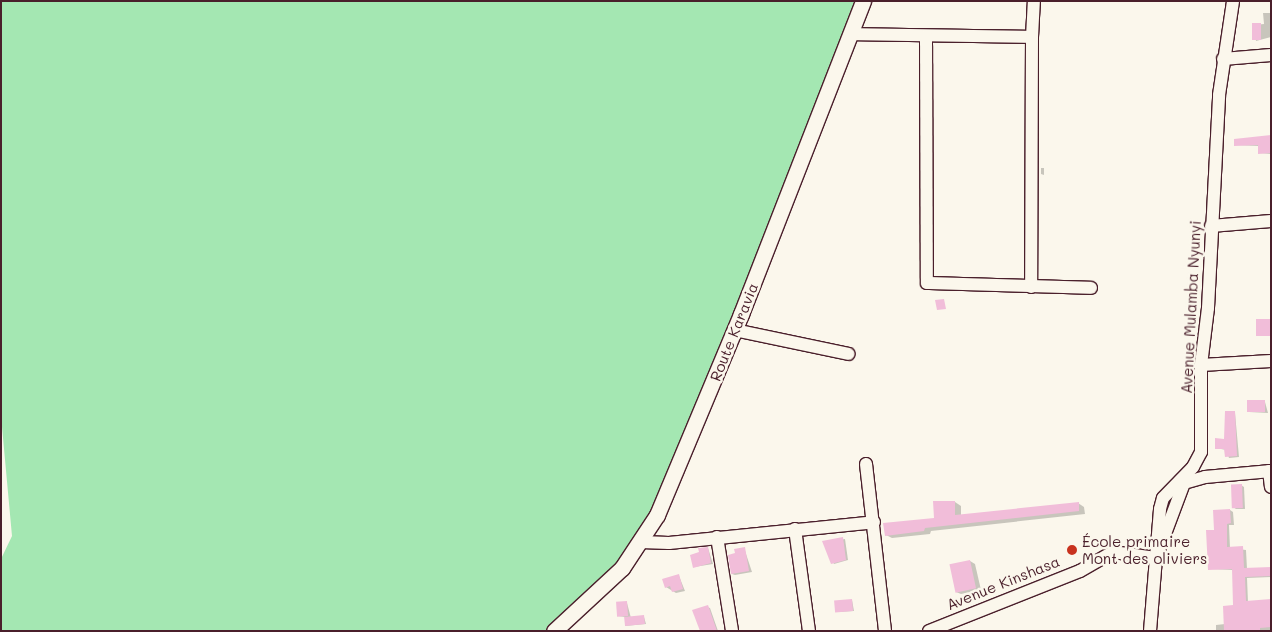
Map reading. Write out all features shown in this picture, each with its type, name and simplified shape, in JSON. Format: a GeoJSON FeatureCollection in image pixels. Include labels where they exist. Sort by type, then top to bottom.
{"type":"FeatureCollection","features":[{"type":"Feature","properties":{"kind":"street","name":"Route Karavia"},"geometry":{"type":"LineString","coordinates":[[554,631],[604,587],[641,542],[678,467],[735,330],[863,1]]}},
{"type":"Feature","properties":{"kind":"street"},"geometry":{"type":"LineString","coordinates":[[1031,287],[1032,37],[1034,1]]}},
{"type":"Feature","properties":{"kind":"street","name":"Avenue Mulamba Nyunyi"},"geometry":{"type":"LineString","coordinates":[[1150,631],[1163,498],[1193,467],[1201,452],[1201,365],[1223,59],[1233,1]]}},
{"type":"Feature","properties":{"kind":"street"},"geometry":{"type":"LineString","coordinates":[[850,34],[1032,37]]}},
{"type":"Feature","properties":{"kind":"street"},"geometry":{"type":"LineString","coordinates":[[926,36],[927,284],[1092,288]]}},
{"type":"Feature","properties":{"kind":"street"},"geometry":{"type":"LineString","coordinates":[[1223,59],[1271,55]]}},
{"type":"Feature","properties":{"kind":"street"},"geometry":{"type":"LineString","coordinates":[[1211,226],[1271,221]]}},
{"type":"Feature","properties":{"kind":"street"},"geometry":{"type":"LineString","coordinates":[[735,330],[849,354]]}},
{"type":"Feature","properties":{"kind":"street"},"geometry":{"type":"LineString","coordinates":[[1201,365],[1271,360]]}},
{"type":"Feature","properties":{"kind":"street"},"geometry":{"type":"LineString","coordinates":[[866,464],[885,631]]}},
{"type":"Feature","properties":{"kind":"street"},"geometry":{"type":"LineString","coordinates":[[1156,558],[1184,483],[1205,477],[1270,471],[1271,487]]}},
{"type":"Feature","properties":{"kind":"street"},"geometry":{"type":"LineString","coordinates":[[641,542],[669,543],[874,522]]}},
{"type":"Feature","properties":{"kind":"street"},"geometry":{"type":"LineString","coordinates":[[795,529],[809,631]]}},
{"type":"Feature","properties":{"kind":"street"},"geometry":{"type":"LineString","coordinates":[[717,537],[732,631]]}},
{"type":"Feature","properties":{"kind":"street","name":"Avenue Kinshasa"},"geometry":{"type":"LineString","coordinates":[[929,631],[1080,570],[1113,552],[1156,558]]}},
{"type":"Feature","properties":{"kind":"green space"},"geometry":{"type":"Polygon","coordinates":[[[1,1],[859,1],[750,280],[645,526],[608,574],[546,631],[1,631],[1,559],[12,536],[1,416],[1,1]]]}},
{"type":"Feature","properties":{"kind":"building"},"geometry":{"type":"Polygon","coordinates":[[[1252,23],[1261,23],[1261,40],[1252,40],[1252,23]]]}},
{"type":"Feature","properties":{"kind":"building"},"geometry":{"type":"Polygon","coordinates":[[[1271,135],[1271,153],[1258,154],[1258,145],[1234,146],[1234,139],[1271,135]]]}},
{"type":"Feature","properties":{"kind":"building"},"geometry":{"type":"Polygon","coordinates":[[[944,299],[946,309],[937,310],[935,300],[944,299]]]}},
{"type":"Feature","properties":{"kind":"building"},"geometry":{"type":"Polygon","coordinates":[[[1256,319],[1271,319],[1271,336],[1256,336],[1256,319]]]}},
{"type":"Feature","properties":{"kind":"building"},"geometry":{"type":"Polygon","coordinates":[[[1247,400],[1265,400],[1265,412],[1247,412],[1247,400]]]}},
{"type":"Feature","properties":{"kind":"building"},"geometry":{"type":"Polygon","coordinates":[[[1225,411],[1235,411],[1237,456],[1225,457],[1224,449],[1215,449],[1215,438],[1224,439],[1225,411]]]}},
{"type":"Feature","properties":{"kind":"building"},"geometry":{"type":"Polygon","coordinates":[[[1231,484],[1242,484],[1243,508],[1232,508],[1231,484]]]}},
{"type":"Feature","properties":{"kind":"building"},"geometry":{"type":"Polygon","coordinates":[[[933,501],[955,501],[955,515],[1079,502],[1079,511],[925,528],[924,531],[885,536],[883,523],[934,518],[933,501]]]}},
{"type":"Feature","properties":{"kind":"building"},"geometry":{"type":"Polygon","coordinates":[[[1230,509],[1231,523],[1227,524],[1227,547],[1243,546],[1244,568],[1271,567],[1271,576],[1245,577],[1246,601],[1271,599],[1271,627],[1260,628],[1260,631],[1224,631],[1223,606],[1233,605],[1232,569],[1208,570],[1206,530],[1214,530],[1213,510],[1230,509]]]}},
{"type":"Feature","properties":{"kind":"building"},"geometry":{"type":"Polygon","coordinates":[[[843,537],[846,560],[831,564],[822,541],[843,537]]]}},
{"type":"Feature","properties":{"kind":"building"},"geometry":{"type":"Polygon","coordinates":[[[708,547],[711,563],[693,568],[690,555],[699,552],[698,548],[708,547]]]}},
{"type":"Feature","properties":{"kind":"building"},"geometry":{"type":"Polygon","coordinates":[[[745,547],[749,571],[731,574],[728,555],[735,553],[734,549],[745,547]]]}},
{"type":"Feature","properties":{"kind":"building"},"geometry":{"type":"Polygon","coordinates":[[[970,560],[976,588],[955,593],[949,564],[970,560]]]}},
{"type":"Feature","properties":{"kind":"building"},"geometry":{"type":"Polygon","coordinates":[[[679,574],[683,589],[672,592],[670,586],[665,588],[662,579],[679,574]]]}},
{"type":"Feature","properties":{"kind":"building"},"geometry":{"type":"Polygon","coordinates":[[[852,599],[853,611],[835,613],[834,601],[852,599]]]}},
{"type":"Feature","properties":{"kind":"building"},"geometry":{"type":"Polygon","coordinates":[[[627,601],[628,616],[617,617],[616,602],[627,601]]]}},
{"type":"Feature","properties":{"kind":"building"},"geometry":{"type":"Polygon","coordinates":[[[708,605],[717,631],[700,631],[692,610],[708,605]]]}},
{"type":"Feature","properties":{"kind":"building"},"geometry":{"type":"Polygon","coordinates":[[[644,615],[645,624],[625,626],[624,617],[644,615]]]}},
{"type":"Feature","properties":{"kind":"place","name":"École primaire Mont des oliviers"},"geometry":{"type":"Point","coordinates":[1072,550]}}]}
